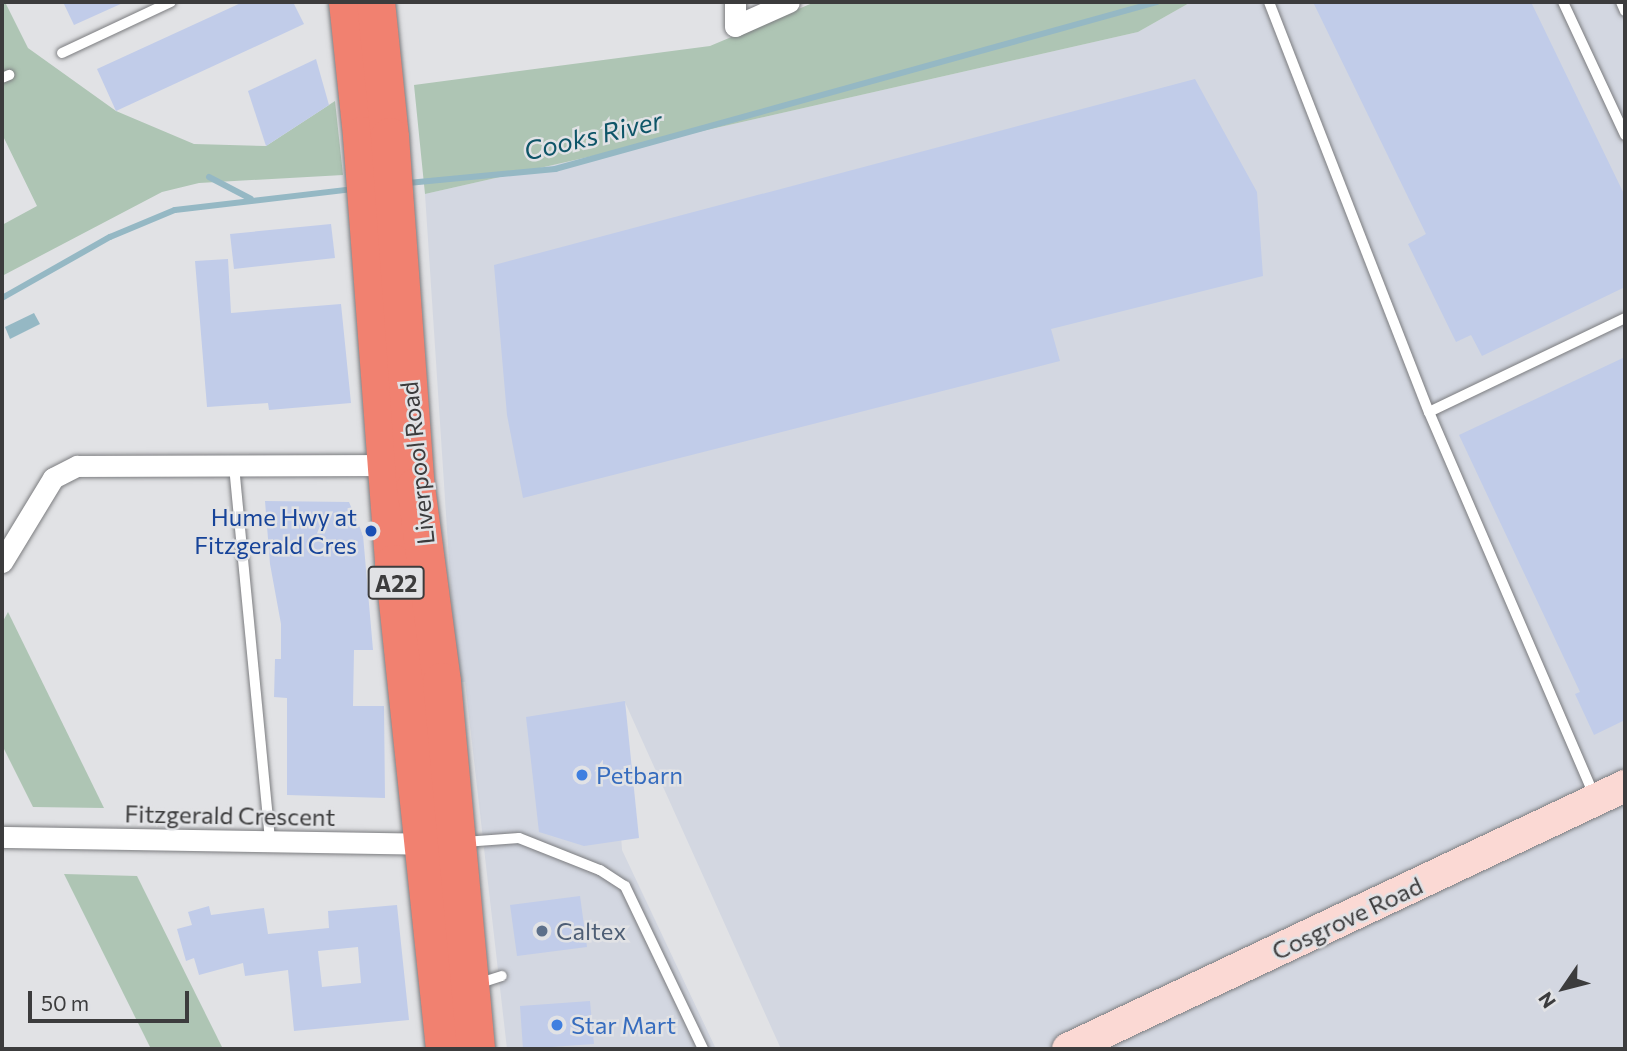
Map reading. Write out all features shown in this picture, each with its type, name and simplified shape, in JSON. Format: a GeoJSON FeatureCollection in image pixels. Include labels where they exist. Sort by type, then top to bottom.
{"type":"FeatureCollection","features":[{"type":"Feature","properties":{"kind":"highway","name":"Liverpool Road"},"geometry":{"type":"LineString","coordinates":[[348,2],[376,136]]}},
{"type":"Feature","properties":{"kind":"highway","name":"Liverpool Road"},"geometry":{"type":"LineString","coordinates":[[376,2],[376,136],[384,237],[442,682],[441,844],[445,1049]]}},
{"type":"Feature","properties":{"kind":"highway","name":"Liverpool Road"},"geometry":{"type":"LineString","coordinates":[[384,237],[385,465],[441,844],[485,981],[476,1049]]}},
{"type":"Feature","properties":{"kind":"main road","name":"Cosgrove Road"},"geometry":{"type":"LineString","coordinates":[[1068,1049],[1625,786]]}},
{"type":"Feature","properties":{"kind":"street"},"geometry":{"type":"LineString","coordinates":[[735,2],[735,26],[789,2]]}},
{"type":"Feature","properties":{"kind":"street"},"geometry":{"type":"LineString","coordinates":[[2,562],[53,478],[77,466],[385,465]]}},
{"type":"Feature","properties":{"kind":"street","name":"Fitzgerald Crescent"},"geometry":{"type":"LineString","coordinates":[[2,837],[441,844]]}},
{"type":"Feature","properties":{"kind":"lane"},"geometry":{"type":"LineString","coordinates":[[62,53],[172,2]]}},
{"type":"Feature","properties":{"kind":"lane"},"geometry":{"type":"LineString","coordinates":[[1269,2],[1429,412],[1596,800]]}},
{"type":"Feature","properties":{"kind":"lane"},"geometry":{"type":"LineString","coordinates":[[1563,2],[1625,135]]}},
{"type":"Feature","properties":{"kind":"lane"},"geometry":{"type":"LineString","coordinates":[[1621,2],[1625,11]]}},
{"type":"Feature","properties":{"kind":"lane"},"geometry":{"type":"LineString","coordinates":[[1429,412],[1625,318]]}},
{"type":"Feature","properties":{"kind":"lane"},"geometry":{"type":"LineString","coordinates":[[234,466],[270,842]]}},
{"type":"Feature","properties":{"kind":"lane"},"geometry":{"type":"LineString","coordinates":[[441,844],[519,838],[600,870],[625,886],[703,1049]]}},
{"type":"Feature","properties":{"kind":"shaded area"},"geometry":{"type":"Polygon","coordinates":[[[1191,2],[1625,2],[1625,1049],[781,1049],[624,700],[633,828],[621,835],[622,850],[716,1049],[507,1049],[465,682],[457,682],[425,194],[1138,32],[1191,2]]]}},
{"type":"Feature","properties":{"kind":"green space"},"geometry":{"type":"Polygon","coordinates":[[[2,2],[5,2],[28,48],[116,111],[194,144],[266,146],[335,101],[343,175],[199,183],[162,192],[2,276],[2,225],[37,206],[2,134],[2,2]]]}},
{"type":"Feature","properties":{"kind":"green space"},"geometry":{"type":"Polygon","coordinates":[[[815,2],[1191,2],[1138,32],[425,194],[414,85],[710,46],[815,2]]]}},
{"type":"Feature","properties":{"kind":"green space"},"geometry":{"type":"Polygon","coordinates":[[[8,612],[104,808],[33,807],[2,745],[2,623],[8,612]]]}},
{"type":"Feature","properties":{"kind":"green space"},"geometry":{"type":"Polygon","coordinates":[[[64,874],[137,876],[223,1049],[151,1049],[64,874]]]}},
{"type":"Feature","properties":{"kind":"water"},"geometry":{"type":"Polygon","coordinates":[[[34,313],[40,324],[10,339],[5,327],[34,313]]]}},
{"type":"Feature","properties":{"kind":"building"},"geometry":{"type":"Polygon","coordinates":[[[63,2],[125,2],[74,25],[63,2]]]}},
{"type":"Feature","properties":{"kind":"building"},"geometry":{"type":"Polygon","coordinates":[[[243,2],[293,2],[304,24],[116,111],[97,69],[243,2]]]}},
{"type":"Feature","properties":{"kind":"building"},"geometry":{"type":"Polygon","coordinates":[[[1313,2],[1531,2],[1625,196],[1625,287],[1482,356],[1471,335],[1456,342],[1408,244],[1426,234],[1313,2]]]}},
{"type":"Feature","properties":{"kind":"building"},"geometry":{"type":"Polygon","coordinates":[[[316,59],[329,105],[266,146],[248,91],[316,59]]]}},
{"type":"Feature","properties":{"kind":"building"},"geometry":{"type":"Polygon","coordinates":[[[1195,79],[1257,192],[1263,276],[1051,329],[1060,361],[523,498],[507,415],[494,265],[1195,79]]]}},
{"type":"Feature","properties":{"kind":"building"},"geometry":{"type":"Polygon","coordinates":[[[331,224],[335,258],[234,269],[230,234],[331,224]]]}},
{"type":"Feature","properties":{"kind":"building"},"geometry":{"type":"Polygon","coordinates":[[[228,259],[231,313],[341,304],[351,403],[269,410],[268,403],[207,407],[195,261],[228,259]]]}},
{"type":"Feature","properties":{"kind":"building"},"geometry":{"type":"Polygon","coordinates":[[[1625,357],[1625,720],[1594,735],[1575,694],[1580,692],[1459,435],[1625,357]]]}},
{"type":"Feature","properties":{"kind":"building"},"geometry":{"type":"Polygon","coordinates":[[[265,501],[349,502],[363,535],[373,650],[354,650],[353,706],[384,706],[385,798],[287,795],[287,698],[274,697],[275,659],[281,659],[281,624],[270,564],[265,501]]]}},
{"type":"Feature","properties":{"kind":"building","name":"Petbarn"},"geometry":{"type":"Polygon","coordinates":[[[625,701],[639,838],[584,846],[539,832],[526,717],[625,701]]]}},
{"type":"Feature","properties":{"kind":"building"},"geometry":{"type":"Polygon","coordinates":[[[580,896],[587,947],[517,956],[510,905],[580,896]]]}},
{"type":"Feature","properties":{"kind":"building"},"geometry":{"type":"Polygon","coordinates":[[[397,905],[409,1020],[294,1031],[288,970],[245,976],[243,963],[199,975],[194,958],[186,961],[177,929],[192,925],[188,912],[209,906],[211,915],[264,908],[268,934],[329,928],[328,911],[397,905]],[[358,947],[318,951],[322,987],[361,983],[358,947]]]}},
{"type":"Feature","properties":{"kind":"building","name":"Star Mart"},"geometry":{"type":"Polygon","coordinates":[[[590,1001],[594,1044],[523,1049],[520,1006],[590,1001]]]}},
{"type":"Feature","properties":{"kind":"waterway","name":"Cooks River"},"geometry":{"type":"LineString","coordinates":[[408,183],[555,169],[1157,2]]}},
{"type":"Feature","properties":{"kind":"waterway"},"geometry":{"type":"LineString","coordinates":[[209,177],[251,199]]}},
{"type":"Feature","properties":{"kind":"waterway","name":"Cooks River"},"geometry":{"type":"LineString","coordinates":[[2,298],[110,237],[175,210],[355,189]]}},
{"type":"Feature","properties":{"kind":"place","name":"Hume Hwy at Fitzgerald Cres"},"geometry":{"type":"Point","coordinates":[371,531]}},
{"type":"Feature","properties":{"kind":"place","name":"Petbarn"},"geometry":{"type":"Point","coordinates":[582,775]}},
{"type":"Feature","properties":{"kind":"place","name":"Caltex"},"geometry":{"type":"Point","coordinates":[542,931]}},
{"type":"Feature","properties":{"kind":"place","name":"Star Mart"},"geometry":{"type":"Point","coordinates":[557,1025]}}]}
